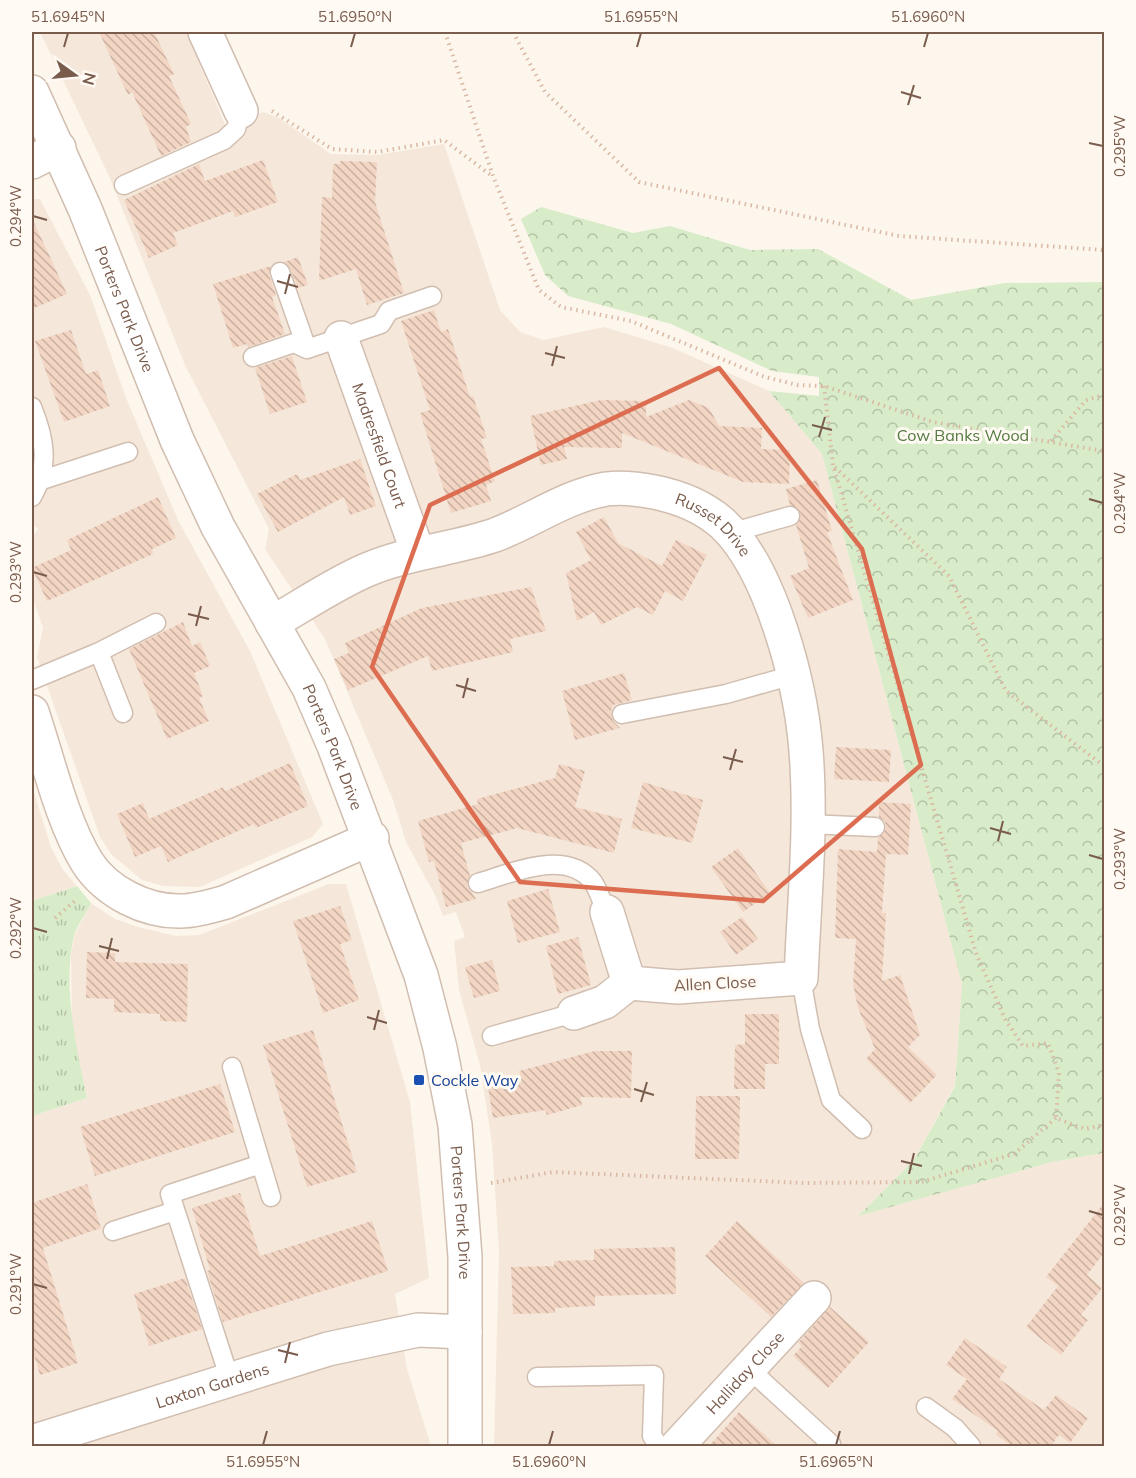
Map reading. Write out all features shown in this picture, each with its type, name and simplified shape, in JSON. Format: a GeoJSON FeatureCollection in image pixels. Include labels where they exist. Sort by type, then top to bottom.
{"type":"FeatureCollection","features":[{"type":"Feature","properties":{"kind":"street"},"geometry":{"type":"LineString","coordinates":[[206,32],[241,111]]}},
{"type":"Feature","properties":{"kind":"street","name":"Porters Park Drive"},"geometry":{"type":"LineString","coordinates":[[32,92],[45,155],[125,305],[177,440],[218,527],[309,688],[372,838],[421,975],[440,1048],[455,1125],[461,1187],[465,1446]]}},
{"type":"Feature","properties":{"kind":"street","name":"Madresfield Court"},"geometry":{"type":"LineString","coordinates":[[341,338],[418,553]]}},
{"type":"Feature","properties":{"kind":"street","name":"Russet Drive"},"geometry":{"type":"LineString","coordinates":[[272,623],[369,569],[418,553],[494,535],[573,498],[607,489],[639,489],[671,496],[700,508],[723,525],[747,554],[768,594],[794,675],[806,750],[808,825],[801,978]]}},
{"type":"Feature","properties":{"kind":"street"},"geometry":{"type":"LineString","coordinates":[[32,712],[72,830],[88,864],[111,888],[131,900],[155,908],[181,911],[202,909],[226,902],[372,838]]}},
{"type":"Feature","properties":{"kind":"street"},"geometry":{"type":"LineString","coordinates":[[574,1013],[605,1002],[629,983],[607,912]]}},
{"type":"Feature","properties":{"kind":"street","name":"Allen Close"},"geometry":{"type":"LineString","coordinates":[[629,983],[678,987],[801,978]]}},
{"type":"Feature","properties":{"kind":"street","name":"Halliday Close"},"geometry":{"type":"LineString","coordinates":[[677,1446],[814,1298]]}},
{"type":"Feature","properties":{"kind":"street","name":"Laxton Gardens"},"geometry":{"type":"LineString","coordinates":[[33,1435],[230,1380],[328,1349],[382,1336],[418,1330],[465,1332]]}},
{"type":"Feature","properties":{"kind":"lane"},"geometry":{"type":"LineString","coordinates":[[124,185],[224,140],[236,129],[241,111]]}},
{"type":"Feature","properties":{"kind":"lane"},"geometry":{"type":"LineString","coordinates":[[280,272],[307,349]]}},
{"type":"Feature","properties":{"kind":"lane"},"geometry":{"type":"LineString","coordinates":[[253,357],[294,343],[307,349],[341,338],[381,324],[389,311],[432,296]]}},
{"type":"Feature","properties":{"kind":"lane"},"geometry":{"type":"LineString","coordinates":[[32,407],[44,442],[42,480],[32,497]]}},
{"type":"Feature","properties":{"kind":"lane"},"geometry":{"type":"LineString","coordinates":[[42,480],[128,452]]}},
{"type":"Feature","properties":{"kind":"lane"},"geometry":{"type":"LineString","coordinates":[[730,533],[790,516]]}},
{"type":"Feature","properties":{"kind":"lane"},"geometry":{"type":"LineString","coordinates":[[32,680],[99,652],[156,623]]}},
{"type":"Feature","properties":{"kind":"lane"},"geometry":{"type":"LineString","coordinates":[[99,652],[123,713]]}},
{"type":"Feature","properties":{"kind":"lane"},"geometry":{"type":"LineString","coordinates":[[622,714],[726,694],[794,675]]}},
{"type":"Feature","properties":{"kind":"lane"},"geometry":{"type":"LineString","coordinates":[[808,825],[875,827]]}},
{"type":"Feature","properties":{"kind":"lane"},"geometry":{"type":"LineString","coordinates":[[478,883],[533,867],[563,864],[580,870],[593,883],[607,912]]}},
{"type":"Feature","properties":{"kind":"lane"},"geometry":{"type":"LineString","coordinates":[[801,978],[810,1029],[831,1100],[862,1129]]}},
{"type":"Feature","properties":{"kind":"lane"},"geometry":{"type":"LineString","coordinates":[[492,1036],[574,1013]]}},
{"type":"Feature","properties":{"kind":"lane"},"geometry":{"type":"LineString","coordinates":[[232,1066],[271,1197]]}},
{"type":"Feature","properties":{"kind":"lane"},"geometry":{"type":"LineString","coordinates":[[230,1380],[170,1194],[261,1164]]}},
{"type":"Feature","properties":{"kind":"lane"},"geometry":{"type":"LineString","coordinates":[[113,1231],[175,1211]]}},
{"type":"Feature","properties":{"kind":"lane"},"geometry":{"type":"LineString","coordinates":[[748,1368],[831,1444]]}},
{"type":"Feature","properties":{"kind":"lane"},"geometry":{"type":"LineString","coordinates":[[537,1377],[654,1376],[651,1436],[659,1446]]}},
{"type":"Feature","properties":{"kind":"lane"},"geometry":{"type":"LineString","coordinates":[[926,1407],[955,1428],[971,1446]]}},
{"type":"Feature","properties":{"kind":"path"},"geometry":{"type":"LineString","coordinates":[[445,32],[493,176],[539,290],[561,307],[631,321],[765,377],[798,384],[824,386],[933,422],[1104,451]]}},
{"type":"Feature","properties":{"kind":"path"},"geometry":{"type":"LineString","coordinates":[[513,32],[545,92],[639,182],[899,236],[1104,250]]}},
{"type":"Feature","properties":{"kind":"path"},"geometry":{"type":"LineString","coordinates":[[241,111],[262,106],[283,116],[332,149],[377,152],[444,140],[493,176]]}},
{"type":"Feature","properties":{"kind":"path"},"geometry":{"type":"LineString","coordinates":[[461,1187],[553,1172],[805,1183],[921,1182],[1014,1154],[1056,1118],[1059,1073],[1048,1043],[1023,1046],[1005,1019],[976,953],[833,465],[824,386]]}},
{"type":"Feature","properties":{"kind":"path"},"geometry":{"type":"LineString","coordinates":[[1050,442],[1086,400],[1104,395]]}},
{"type":"Feature","properties":{"kind":"path"},"geometry":{"type":"LineString","coordinates":[[833,465],[950,576],[1006,691],[1104,766]]}},
{"type":"Feature","properties":{"kind":"path"},"geometry":{"type":"LineString","coordinates":[[1056,1118],[1085,1129],[1104,1125]]}},
{"type":"Feature","properties":{"kind":"highlighted area"},"geometry":{"type":"Polygon","coordinates":[[[719,368],[862,549],[921,765],[763,901],[520,882],[372,667],[430,505],[719,368]]]}},
{"type":"Feature","properties":{"kind":"shaded area"},"geometry":{"type":"Polygon","coordinates":[[[40,32],[186,32],[226,127],[263,112],[279,118],[331,154],[377,155],[444,144],[500,310],[520,332],[543,340],[604,327],[673,348],[769,391],[822,454],[962,984],[955,1085],[914,1160],[859,1215],[1052,1162],[1104,1153],[1104,1446],[494,1446],[499,1252],[492,1144],[480,1065],[459,990],[454,941],[465,937],[456,912],[443,916],[435,895],[406,842],[393,800],[325,639],[265,549],[269,529],[185,365],[109,176],[40,32]]]}},
{"type":"Feature","properties":{"kind":"shaded area"},"geometry":{"type":"Polygon","coordinates":[[[32,199],[40,199],[90,295],[126,398],[179,522],[250,651],[323,824],[312,837],[200,887],[163,886],[142,880],[111,854],[100,837],[37,657],[43,628],[32,596],[32,536],[38,529],[32,524],[32,199]]]}},
{"type":"Feature","properties":{"kind":"shaded area"},"geometry":{"type":"Polygon","coordinates":[[[32,786],[51,847],[63,870],[77,886],[32,901],[32,786]]]}},
{"type":"Feature","properties":{"kind":"shaded area"},"geometry":{"type":"Polygon","coordinates":[[[329,884],[346,884],[410,1102],[429,1278],[395,1294],[407,1369],[431,1446],[32,1446],[32,1116],[87,1098],[72,1029],[71,954],[75,934],[91,903],[115,919],[138,927],[176,936],[199,935],[329,884]]]}},
{"type":"Feature","properties":{"kind":"green space","name":"Cow Banks Wood"},"geometry":{"type":"Polygon","coordinates":[[[541,207],[633,233],[670,226],[750,250],[818,249],[911,300],[1005,283],[1104,282],[1104,1153],[1052,1162],[858,1216],[914,1160],[955,1086],[962,984],[822,454],[769,391],[819,396],[819,377],[772,371],[671,324],[568,296],[545,275],[521,219],[541,207]]]}},
{"type":"Feature","properties":{"kind":"green space"},"geometry":{"type":"Polygon","coordinates":[[[77,886],[91,903],[74,936],[70,976],[72,1017],[87,1098],[32,1116],[32,901],[77,886]]]}},
{"type":"Feature","properties":{"kind":"building"},"geometry":{"type":"Polygon","coordinates":[[[99,32],[154,32],[174,74],[169,76],[191,124],[186,127],[191,142],[161,156],[132,92],[128,95],[99,32]]]}},
{"type":"Feature","properties":{"kind":"building"},"geometry":{"type":"Polygon","coordinates":[[[263,160],[278,202],[235,217],[233,211],[173,233],[178,245],[149,258],[124,200],[199,164],[205,181],[263,160]]]}},
{"type":"Feature","properties":{"kind":"building"},"geometry":{"type":"Polygon","coordinates":[[[340,161],[377,162],[375,202],[404,293],[367,305],[356,269],[319,281],[322,197],[332,198],[333,164],[340,164],[340,161]]]}},
{"type":"Feature","properties":{"kind":"building"},"geometry":{"type":"Polygon","coordinates":[[[32,218],[67,294],[32,309],[32,218]]]}},
{"type":"Feature","properties":{"kind":"building"},"geometry":{"type":"Polygon","coordinates":[[[298,257],[308,285],[298,288],[290,268],[284,262],[298,257]]]}},
{"type":"Feature","properties":{"kind":"building"},"geometry":{"type":"Polygon","coordinates":[[[271,266],[269,275],[276,295],[272,297],[285,334],[248,347],[247,344],[233,348],[213,284],[271,266]]]}},
{"type":"Feature","properties":{"kind":"building"},"geometry":{"type":"Polygon","coordinates":[[[434,310],[441,332],[448,329],[470,397],[473,396],[487,438],[481,439],[495,481],[486,485],[491,501],[451,513],[420,413],[430,410],[401,321],[434,310]]]}},
{"type":"Feature","properties":{"kind":"building"},"geometry":{"type":"Polygon","coordinates":[[[71,330],[86,374],[98,370],[110,406],[64,422],[35,341],[71,330]]]}},
{"type":"Feature","properties":{"kind":"building"},"geometry":{"type":"Polygon","coordinates":[[[292,356],[307,402],[270,414],[255,368],[292,356]]]}},
{"type":"Feature","properties":{"kind":"building"},"geometry":{"type":"Polygon","coordinates":[[[601,400],[646,401],[646,417],[689,400],[709,408],[719,426],[762,428],[761,449],[790,450],[789,484],[743,482],[622,433],[622,448],[564,447],[567,459],[541,465],[530,416],[601,400]]]}},
{"type":"Feature","properties":{"kind":"building"},"geometry":{"type":"Polygon","coordinates":[[[360,459],[376,506],[350,515],[344,497],[278,532],[257,494],[297,474],[300,480],[360,459]]]}},
{"type":"Feature","properties":{"kind":"building"},"geometry":{"type":"Polygon","coordinates":[[[817,480],[832,531],[827,532],[853,600],[808,618],[790,576],[809,568],[796,525],[801,514],[797,508],[790,505],[786,489],[817,480]]]}},
{"type":"Feature","properties":{"kind":"building"},"geometry":{"type":"Polygon","coordinates":[[[158,497],[176,538],[152,549],[153,554],[47,601],[32,568],[71,550],[67,540],[158,497]]]}},
{"type":"Feature","properties":{"kind":"building"},"geometry":{"type":"Polygon","coordinates":[[[604,517],[618,543],[662,566],[676,540],[707,555],[683,601],[665,591],[653,615],[637,607],[601,625],[594,612],[577,621],[566,573],[591,560],[576,532],[604,517]]]}},
{"type":"Feature","properties":{"kind":"building"},"geometry":{"type":"Polygon","coordinates":[[[531,587],[546,631],[510,639],[513,652],[432,671],[428,656],[348,690],[334,659],[349,653],[345,643],[422,608],[531,587]]]}},
{"type":"Feature","properties":{"kind":"building"},"geometry":{"type":"Polygon","coordinates":[[[183,622],[192,646],[200,642],[210,666],[194,673],[203,696],[199,698],[209,721],[167,739],[129,649],[183,622]]]}},
{"type":"Feature","properties":{"kind":"building"},"geometry":{"type":"Polygon","coordinates":[[[624,673],[632,700],[613,705],[611,711],[613,721],[620,728],[575,740],[562,691],[624,673]]]}},
{"type":"Feature","properties":{"kind":"building"},"geometry":{"type":"Polygon","coordinates":[[[836,747],[891,750],[889,782],[834,779],[836,747]]]}},
{"type":"Feature","properties":{"kind":"building"},"geometry":{"type":"Polygon","coordinates":[[[290,763],[308,806],[256,828],[254,824],[168,862],[161,846],[135,857],[117,814],[143,803],[149,819],[223,787],[225,791],[290,763]]]}},
{"type":"Feature","properties":{"kind":"building"},"geometry":{"type":"Polygon","coordinates":[[[559,764],[585,771],[575,807],[622,819],[614,853],[517,828],[461,843],[470,876],[467,886],[476,899],[446,907],[434,861],[429,862],[418,821],[478,804],[477,799],[555,778],[559,764]]]}},
{"type":"Feature","properties":{"kind":"building"},"geometry":{"type":"Polygon","coordinates":[[[643,782],[703,800],[692,843],[631,828],[643,782]]]}},
{"type":"Feature","properties":{"kind":"building"},"geometry":{"type":"Polygon","coordinates":[[[879,802],[911,804],[908,855],[886,854],[882,913],[886,913],[882,981],[900,975],[920,1035],[908,1047],[937,1075],[910,1103],[866,1059],[875,1049],[858,1008],[853,984],[856,939],[835,938],[838,849],[877,852],[878,838],[886,828],[885,821],[879,817],[879,802]]]}},
{"type":"Feature","properties":{"kind":"building"},"geometry":{"type":"Polygon","coordinates":[[[738,848],[770,893],[743,912],[711,867],[738,848]]]}},
{"type":"Feature","properties":{"kind":"building"},"geometry":{"type":"Polygon","coordinates":[[[548,889],[560,932],[518,943],[507,901],[548,889]]]}},
{"type":"Feature","properties":{"kind":"building"},"geometry":{"type":"Polygon","coordinates":[[[340,906],[352,940],[340,944],[359,1000],[323,1013],[293,921],[340,906]]]}},
{"type":"Feature","properties":{"kind":"building"},"geometry":{"type":"Polygon","coordinates":[[[742,917],[758,939],[736,955],[720,932],[742,917]]]}},
{"type":"Feature","properties":{"kind":"building"},"geometry":{"type":"Polygon","coordinates":[[[578,937],[591,985],[558,994],[546,946],[578,937]]]}},
{"type":"Feature","properties":{"kind":"building"},"geometry":{"type":"Polygon","coordinates":[[[87,952],[115,953],[115,962],[188,964],[187,1022],[160,1021],[160,1014],[114,1012],[114,999],[86,998],[87,952]]]}},
{"type":"Feature","properties":{"kind":"building"},"geometry":{"type":"Polygon","coordinates":[[[492,960],[500,991],[474,998],[465,967],[492,960]]]}},
{"type":"Feature","properties":{"kind":"building"},"geometry":{"type":"Polygon","coordinates":[[[745,1014],[779,1014],[779,1064],[765,1064],[765,1089],[734,1089],[735,1045],[745,1044],[745,1014]]]}},
{"type":"Feature","properties":{"kind":"building"},"geometry":{"type":"Polygon","coordinates":[[[313,1030],[357,1172],[307,1187],[263,1045],[313,1030]]]}},
{"type":"Feature","properties":{"kind":"building"},"geometry":{"type":"Polygon","coordinates":[[[595,1051],[632,1051],[631,1098],[580,1097],[582,1105],[547,1115],[545,1110],[493,1118],[488,1087],[522,1082],[519,1071],[595,1051]]]}},
{"type":"Feature","properties":{"kind":"building"},"geometry":{"type":"Polygon","coordinates":[[[220,1084],[235,1132],[95,1176],[80,1127],[220,1084]]]}},
{"type":"Feature","properties":{"kind":"building"},"geometry":{"type":"Polygon","coordinates":[[[696,1096],[740,1096],[739,1159],[695,1159],[696,1096]]]}},
{"type":"Feature","properties":{"kind":"building"},"geometry":{"type":"Polygon","coordinates":[[[87,1184],[101,1228],[43,1248],[78,1363],[40,1375],[32,1348],[32,1203],[87,1184]]]}},
{"type":"Feature","properties":{"kind":"building"},"geometry":{"type":"Polygon","coordinates":[[[240,1193],[260,1256],[372,1221],[388,1271],[223,1322],[207,1271],[210,1270],[192,1208],[240,1193]]]}},
{"type":"Feature","properties":{"kind":"building"},"geometry":{"type":"Polygon","coordinates":[[[1104,1203],[1104,1253],[1087,1275],[1102,1288],[1081,1315],[1088,1320],[1061,1355],[1026,1327],[1058,1286],[1046,1277],[1104,1203]]]}},
{"type":"Feature","properties":{"kind":"building"},"geometry":{"type":"Polygon","coordinates":[[[737,1221],[804,1283],[771,1317],[705,1256],[737,1221]]]}},
{"type":"Feature","properties":{"kind":"building"},"geometry":{"type":"Polygon","coordinates":[[[675,1247],[676,1294],[595,1296],[595,1306],[555,1308],[555,1313],[513,1314],[511,1267],[554,1266],[554,1261],[594,1260],[594,1249],[675,1247]]]}},
{"type":"Feature","properties":{"kind":"building"},"geometry":{"type":"Polygon","coordinates":[[[185,1278],[202,1329],[149,1346],[134,1294],[185,1278]]]}},
{"type":"Feature","properties":{"kind":"building"},"geometry":{"type":"Polygon","coordinates":[[[830,1307],[869,1342],[828,1388],[793,1356],[802,1346],[798,1343],[830,1307]]]}},
{"type":"Feature","properties":{"kind":"building"},"geometry":{"type":"Polygon","coordinates":[[[965,1338],[1007,1367],[999,1379],[1044,1410],[1056,1395],[1088,1418],[1070,1443],[1059,1435],[1051,1446],[1012,1446],[996,1435],[998,1431],[952,1399],[967,1379],[946,1365],[965,1338]]]}},
{"type":"Feature","properties":{"kind":"building"},"geometry":{"type":"Polygon","coordinates":[[[739,1412],[777,1446],[709,1446],[739,1412]]]}},
{"type":"Feature","properties":{"kind":"place","name":"Cockle Way"},"geometry":{"type":"Point","coordinates":[419,1080]}}]}
